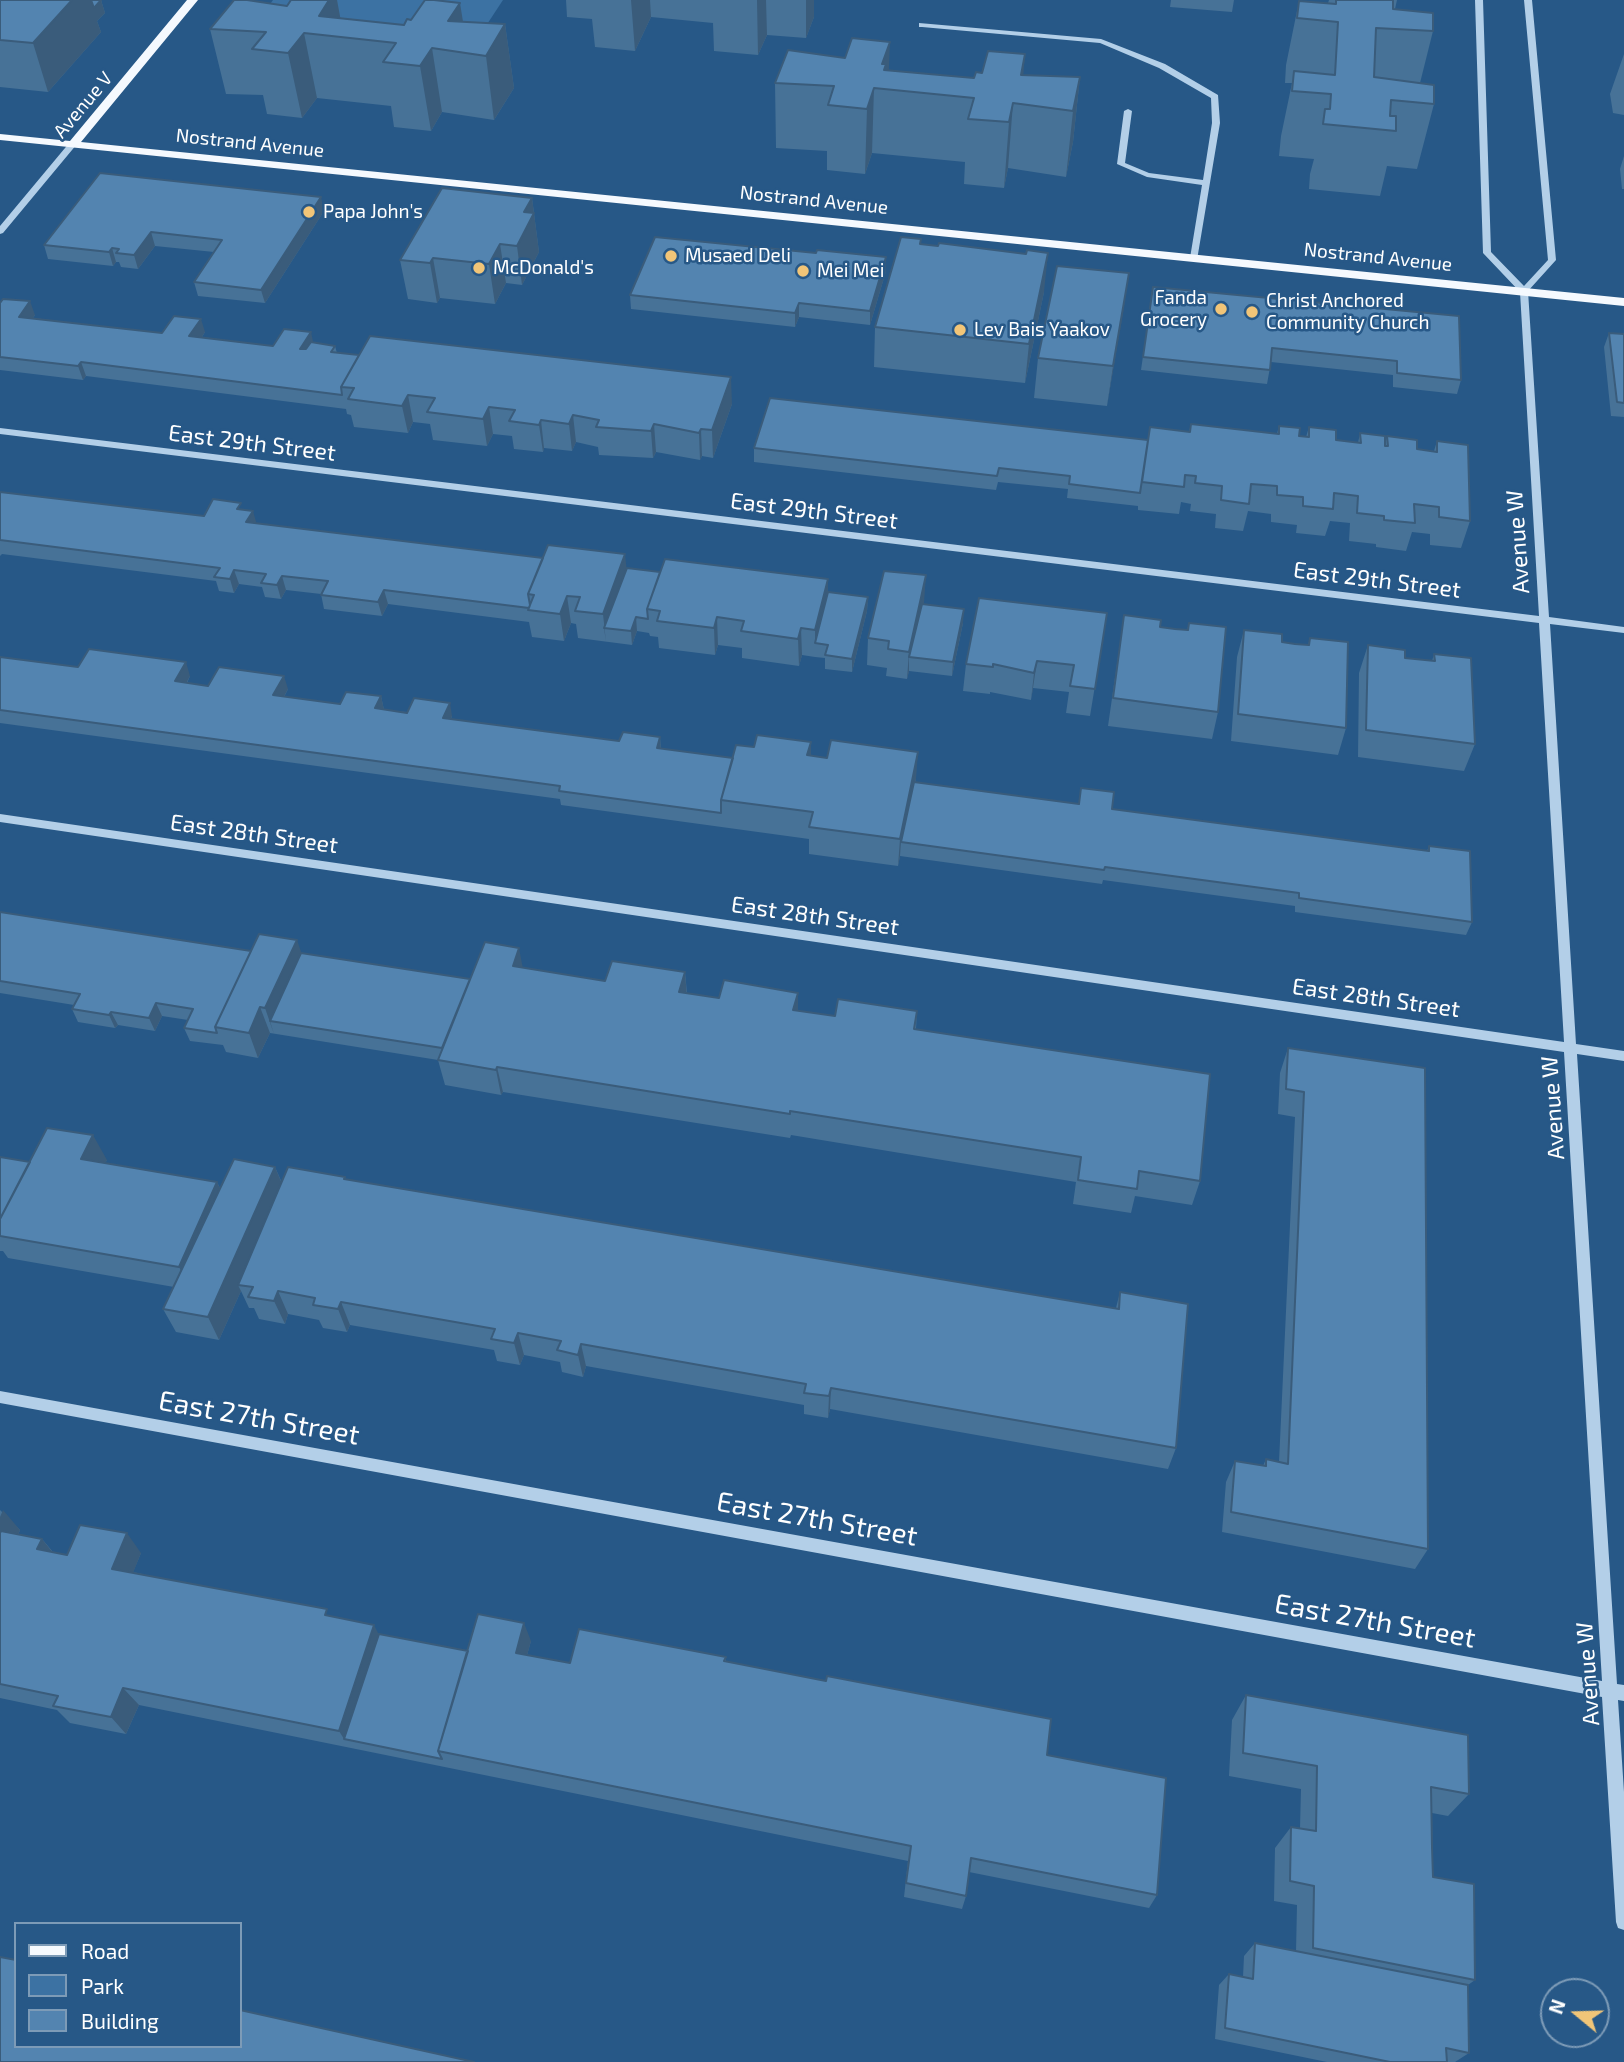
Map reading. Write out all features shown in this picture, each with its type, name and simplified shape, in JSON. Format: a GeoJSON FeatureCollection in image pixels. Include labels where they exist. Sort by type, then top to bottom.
{"type":"FeatureCollection","features":[{"type":"Feature","properties":{"kind":"main road","name":"Avenue V"},"geometry":{"type":"LineString","coordinates":[[73,144],[192,0]]}},
{"type":"Feature","properties":{"kind":"main road","name":"Nostrand Avenue"},"geometry":{"type":"LineString","coordinates":[[0,137],[1624,302]]}},
{"type":"Feature","properties":{"kind":"street"},"geometry":{"type":"LineString","coordinates":[[1479,0],[1487,253],[1524,291],[1552,260],[1528,0]]}},
{"type":"Feature","properties":{"kind":"street"},"geometry":{"type":"LineString","coordinates":[[922,25],[1101,41],[1162,66],[1215,97],[1216,123],[1194,258]]}},
{"type":"Feature","properties":{"kind":"street"},"geometry":{"type":"LineString","coordinates":[[1128,111],[1121,164],[1147,175],[1206,183]]}},
{"type":"Feature","properties":{"kind":"street","name":"Avenue V"},"geometry":{"type":"LineString","coordinates":[[0,231],[73,144]]}},
{"type":"Feature","properties":{"kind":"street","name":"Avenue W"},"geometry":{"type":"LineString","coordinates":[[1524,291],[1570,1048],[1617,1692],[1624,1922]]}},
{"type":"Feature","properties":{"kind":"street","name":"East 29th Street"},"geometry":{"type":"LineString","coordinates":[[0,431],[1624,630]]}},
{"type":"Feature","properties":{"kind":"street","name":"East 28th Street"},"geometry":{"type":"LineString","coordinates":[[0,818],[1624,1056]]}},
{"type":"Feature","properties":{"kind":"street","name":"East 27th Street"},"geometry":{"type":"LineString","coordinates":[[0,1397],[1617,1692]]}},
{"type":"Feature","properties":{"kind":"green space"},"geometry":{"type":"Polygon","coordinates":[[[273,0],[503,0],[478,38],[260,17],[273,0]]]}},
{"type":"Feature","properties":{"kind":"building"},"geometry":{"type":"Polygon","coordinates":[[[0,0],[72,0],[33,43],[0,40],[0,0]]]}},
{"type":"Feature","properties":{"kind":"building"},"geometry":{"type":"Polygon","coordinates":[[[91,0],[101,0],[94,8],[91,0]]]}},
{"type":"Feature","properties":{"kind":"building"},"geometry":{"type":"Polygon","coordinates":[[[234,0],[287,6],[291,0],[329,0],[319,16],[404,25],[407,19],[411,20],[425,0],[434,0],[460,3],[448,21],[505,24],[486,56],[432,48],[420,66],[383,62],[396,43],[304,33],[288,53],[252,49],[266,32],[210,29],[234,0]]]}},
{"type":"Feature","properties":{"kind":"building"},"geometry":{"type":"Polygon","coordinates":[[[1336,0],[1393,0],[1393,9],[1433,13],[1433,31],[1376,28],[1374,77],[1434,85],[1434,104],[1391,100],[1390,116],[1396,116],[1396,131],[1323,124],[1325,109],[1330,109],[1331,94],[1292,91],[1294,71],[1335,75],[1338,22],[1297,18],[1299,1],[1336,4],[1336,0]]]}},
{"type":"Feature","properties":{"kind":"building"},"geometry":{"type":"Polygon","coordinates":[[[852,38],[890,42],[882,64],[886,64],[884,70],[974,78],[976,72],[982,73],[988,51],[1025,54],[1021,75],[1080,77],[1073,111],[1013,103],[1009,122],[968,119],[974,98],[874,88],[867,109],[828,105],[834,86],[775,83],[788,50],[845,58],[852,38]]]}},
{"type":"Feature","properties":{"kind":"building"},"geometry":{"type":"Polygon","coordinates":[[[100,173],[321,197],[261,290],[194,282],[222,240],[151,232],[134,255],[116,253],[119,249],[112,248],[109,252],[44,245],[100,173]]]}},
{"type":"Feature","properties":{"kind":"building"},"geometry":{"type":"Polygon","coordinates":[[[442,188],[532,198],[524,212],[534,213],[517,246],[500,244],[489,264],[433,258],[430,263],[400,260],[442,188]]]}},
{"type":"Feature","properties":{"kind":"building"},"geometry":{"type":"Polygon","coordinates":[[[655,237],[886,257],[870,311],[799,303],[795,313],[630,295],[655,237]]]}},
{"type":"Feature","properties":{"kind":"building"},"geometry":{"type":"Polygon","coordinates":[[[901,237],[921,239],[920,244],[938,246],[939,243],[1026,254],[1027,250],[1048,253],[1029,344],[875,327],[901,237]]]}},
{"type":"Feature","properties":{"kind":"building"},"geometry":{"type":"Polygon","coordinates":[[[1057,266],[1129,273],[1113,366],[1038,358],[1057,266]]]}},
{"type":"Feature","properties":{"kind":"building"},"geometry":{"type":"Polygon","coordinates":[[[1153,287],[1459,316],[1461,380],[1397,373],[1397,361],[1272,348],[1270,370],[1143,357],[1153,287]]]}},
{"type":"Feature","properties":{"kind":"building"},"geometry":{"type":"Polygon","coordinates":[[[3,299],[30,301],[19,317],[162,333],[174,316],[201,319],[189,336],[273,346],[284,329],[311,332],[300,349],[306,349],[311,342],[335,346],[331,352],[359,355],[341,387],[342,395],[81,362],[78,366],[0,357],[0,303],[3,299]]]}},
{"type":"Feature","properties":{"kind":"building"},"geometry":{"type":"Polygon","coordinates":[[[1609,333],[1624,334],[1624,403],[1617,402],[1609,333]]]}},
{"type":"Feature","properties":{"kind":"building"},"geometry":{"type":"Polygon","coordinates":[[[370,336],[731,377],[712,430],[701,429],[699,433],[654,424],[651,431],[596,427],[599,420],[573,415],[569,424],[541,420],[539,425],[509,421],[515,410],[489,407],[483,419],[427,412],[435,398],[408,395],[402,406],[348,399],[354,388],[341,387],[370,336]]]}},
{"type":"Feature","properties":{"kind":"building"},"geometry":{"type":"Polygon","coordinates":[[[770,398],[1148,440],[1140,493],[1069,484],[1070,476],[999,468],[997,476],[754,448],[770,398]]]}},
{"type":"Feature","properties":{"kind":"building"},"geometry":{"type":"Polygon","coordinates":[[[1191,424],[1279,434],[1279,426],[1300,428],[1299,436],[1309,437],[1309,427],[1336,430],[1336,440],[1361,443],[1360,433],[1385,436],[1385,446],[1388,446],[1387,436],[1417,440],[1417,449],[1437,452],[1437,441],[1468,445],[1470,521],[1439,517],[1439,507],[1414,504],[1415,523],[1384,520],[1384,516],[1357,513],[1358,496],[1334,493],[1333,509],[1303,506],[1303,497],[1277,495],[1277,486],[1251,484],[1249,504],[1221,500],[1222,486],[1195,483],[1196,476],[1185,475],[1184,487],[1142,482],[1150,427],[1190,432],[1191,424]]]}},
{"type":"Feature","properties":{"kind":"building"},"geometry":{"type":"Polygon","coordinates":[[[0,492],[204,516],[213,499],[241,503],[237,509],[253,511],[246,522],[543,558],[528,594],[529,608],[384,590],[378,602],[321,595],[328,581],[282,576],[277,585],[261,583],[266,574],[234,570],[230,579],[214,577],[220,568],[0,540],[0,492]]]}},
{"type":"Feature","properties":{"kind":"building"},"geometry":{"type":"Polygon","coordinates":[[[548,545],[625,554],[603,614],[575,611],[580,597],[567,596],[560,614],[528,610],[534,595],[528,594],[548,545]]]}},
{"type":"Feature","properties":{"kind":"building"},"geometry":{"type":"Polygon","coordinates":[[[665,559],[828,579],[815,630],[801,628],[798,639],[741,631],[744,621],[717,617],[714,628],[657,621],[660,611],[647,609],[665,559]]]}},
{"type":"Feature","properties":{"kind":"building"},"geometry":{"type":"Polygon","coordinates":[[[627,568],[660,572],[647,609],[648,619],[636,617],[631,631],[604,628],[627,568]]]}},
{"type":"Feature","properties":{"kind":"building"},"geometry":{"type":"Polygon","coordinates":[[[884,571],[926,575],[909,652],[888,649],[889,641],[868,638],[884,571]]]}},
{"type":"Feature","properties":{"kind":"building"},"geometry":{"type":"Polygon","coordinates":[[[828,592],[868,597],[852,659],[825,655],[828,645],[815,643],[828,592]]]}},
{"type":"Feature","properties":{"kind":"building"},"geometry":{"type":"Polygon","coordinates":[[[979,598],[1107,613],[1095,689],[1070,686],[1074,665],[1037,661],[1034,673],[993,664],[993,667],[966,664],[979,598]]]}},
{"type":"Feature","properties":{"kind":"building"},"geometry":{"type":"Polygon","coordinates":[[[922,604],[964,609],[953,662],[909,657],[922,604]]]}},
{"type":"Feature","properties":{"kind":"building"},"geometry":{"type":"Polygon","coordinates":[[[1124,615],[1161,620],[1160,627],[1175,629],[1188,630],[1189,623],[1226,627],[1218,712],[1113,698],[1124,615]]]}},
{"type":"Feature","properties":{"kind":"building"},"geometry":{"type":"Polygon","coordinates":[[[1244,630],[1282,634],[1282,642],[1295,644],[1309,645],[1310,638],[1348,642],[1346,728],[1238,714],[1244,630]]]}},
{"type":"Feature","properties":{"kind":"building"},"geometry":{"type":"Polygon","coordinates":[[[1368,645],[1405,650],[1405,658],[1435,661],[1434,654],[1471,658],[1475,744],[1366,730],[1368,645]]]}},
{"type":"Feature","properties":{"kind":"building"},"geometry":{"type":"Polygon","coordinates":[[[89,649],[186,662],[175,681],[208,686],[219,667],[284,676],[273,695],[340,704],[346,692],[381,696],[375,708],[407,713],[414,698],[450,703],[443,718],[619,741],[623,732],[660,737],[657,748],[733,758],[721,800],[721,813],[559,791],[560,786],[0,710],[0,657],[78,667],[89,649]]]}},
{"type":"Feature","properties":{"kind":"building"},"geometry":{"type":"Polygon","coordinates":[[[757,735],[811,742],[807,755],[827,758],[831,740],[918,752],[900,839],[809,827],[813,812],[721,800],[736,745],[754,747],[757,735]]]}},
{"type":"Feature","properties":{"kind":"building"},"geometry":{"type":"Polygon","coordinates":[[[914,782],[1079,804],[1081,788],[1114,792],[1112,809],[1429,851],[1429,846],[1470,851],[1472,922],[1299,898],[1299,893],[901,842],[914,782]]]}},
{"type":"Feature","properties":{"kind":"building"},"geometry":{"type":"Polygon","coordinates":[[[0,912],[251,951],[215,1027],[217,1033],[184,1028],[193,1009],[156,1003],[149,1018],[111,1012],[109,1015],[72,1009],[80,994],[0,981],[0,912]]]}},
{"type":"Feature","properties":{"kind":"building"},"geometry":{"type":"Polygon","coordinates":[[[259,934],[297,940],[265,1008],[260,1007],[249,1033],[215,1027],[259,934]]]}},
{"type":"Feature","properties":{"kind":"building"},"geometry":{"type":"Polygon","coordinates":[[[485,942],[519,948],[513,966],[605,981],[612,961],[685,972],[679,992],[719,998],[724,980],[798,993],[793,1010],[835,1016],[838,999],[917,1011],[914,1029],[1210,1074],[1200,1181],[1139,1171],[1137,1189],[1078,1180],[1081,1157],[438,1060],[485,942]]]}},
{"type":"Feature","properties":{"kind":"building"},"geometry":{"type":"Polygon","coordinates":[[[301,953],[470,979],[442,1048],[270,1021],[301,953]]]}},
{"type":"Feature","properties":{"kind":"building"},"geometry":{"type":"Polygon","coordinates":[[[1288,1048],[1425,1068],[1428,1549],[1231,1512],[1235,1461],[1266,1466],[1266,1459],[1288,1464],[1304,1092],[1286,1089],[1288,1048]]]}},
{"type":"Feature","properties":{"kind":"building"},"geometry":{"type":"Polygon","coordinates":[[[47,1128],[93,1135],[81,1159],[217,1182],[179,1267],[0,1236],[0,1219],[47,1128]]]}},
{"type":"Feature","properties":{"kind":"building"},"geometry":{"type":"Polygon","coordinates":[[[0,1157],[30,1162],[0,1219],[0,1157]]]}},
{"type":"Feature","properties":{"kind":"building"},"geometry":{"type":"Polygon","coordinates":[[[234,1159],[275,1167],[208,1317],[163,1309],[234,1159]]]}},
{"type":"Feature","properties":{"kind":"building"},"geometry":{"type":"Polygon","coordinates":[[[288,1167],[345,1177],[344,1179],[1119,1309],[1120,1292],[1188,1304],[1176,1448],[831,1388],[829,1396],[804,1393],[806,1384],[581,1344],[578,1355],[557,1350],[561,1341],[518,1333],[514,1343],[491,1339],[495,1329],[341,1302],[338,1309],[313,1305],[315,1298],[278,1291],[274,1301],[248,1297],[253,1287],[238,1285],[288,1167]]]}},
{"type":"Feature","properties":{"kind":"building"},"geometry":{"type":"Polygon","coordinates":[[[80,1525],[127,1533],[112,1569],[327,1609],[325,1615],[374,1625],[339,1731],[123,1688],[111,1717],[53,1706],[58,1696],[0,1684],[1,1531],[42,1539],[37,1549],[67,1555],[80,1525]]]}},
{"type":"Feature","properties":{"kind":"building"},"geometry":{"type":"Polygon","coordinates":[[[478,1614],[524,1623],[516,1653],[570,1663],[579,1629],[726,1657],[724,1661],[826,1681],[827,1676],[1051,1719],[1047,1755],[1166,1778],[1157,1895],[971,1858],[966,1896],[906,1883],[911,1846],[438,1751],[478,1614]]]}},
{"type":"Feature","properties":{"kind":"building"},"geometry":{"type":"Polygon","coordinates":[[[379,1634],[468,1651],[438,1751],[442,1759],[344,1739],[379,1634]]]}},
{"type":"Feature","properties":{"kind":"building"},"geometry":{"type":"Polygon","coordinates":[[[1246,1695],[1468,1735],[1469,1794],[1431,1787],[1432,1847],[1433,1877],[1474,1884],[1475,1980],[1313,1948],[1314,1886],[1290,1881],[1291,1827],[1316,1831],[1317,1766],[1243,1753],[1246,1695]]]}},
{"type":"Feature","properties":{"kind":"building"},"geometry":{"type":"Polygon","coordinates":[[[1255,1943],[1468,1985],[1469,2053],[1446,2048],[1447,2062],[1390,2062],[1225,2028],[1229,1974],[1253,1979],[1255,1943]]]}},
{"type":"Feature","properties":{"kind":"building"},"geometry":{"type":"Polygon","coordinates":[[[0,1957],[14,1960],[14,2048],[242,2048],[242,2010],[474,2062],[0,2062],[0,1957]]]}},
{"type":"Feature","properties":{"kind":"place","name":"Papa John's"},"geometry":{"type":"Point","coordinates":[309,212]}},
{"type":"Feature","properties":{"kind":"place","name":"Musaed Deli"},"geometry":{"type":"Point","coordinates":[671,256]}},
{"type":"Feature","properties":{"kind":"place","name":"McDonald's"},"geometry":{"type":"Point","coordinates":[479,268]}},
{"type":"Feature","properties":{"kind":"place","name":"Mei Mei"},"geometry":{"type":"Point","coordinates":[803,271]}},
{"type":"Feature","properties":{"kind":"place","name":"Fanda Grocery"},"geometry":{"type":"Point","coordinates":[1221,309]}},
{"type":"Feature","properties":{"kind":"place","name":"Christ Anchored Community Church"},"geometry":{"type":"Point","coordinates":[1252,312]}},
{"type":"Feature","properties":{"kind":"place","name":"Lev Bais Yaakov"},"geometry":{"type":"Point","coordinates":[960,330]}}]}
